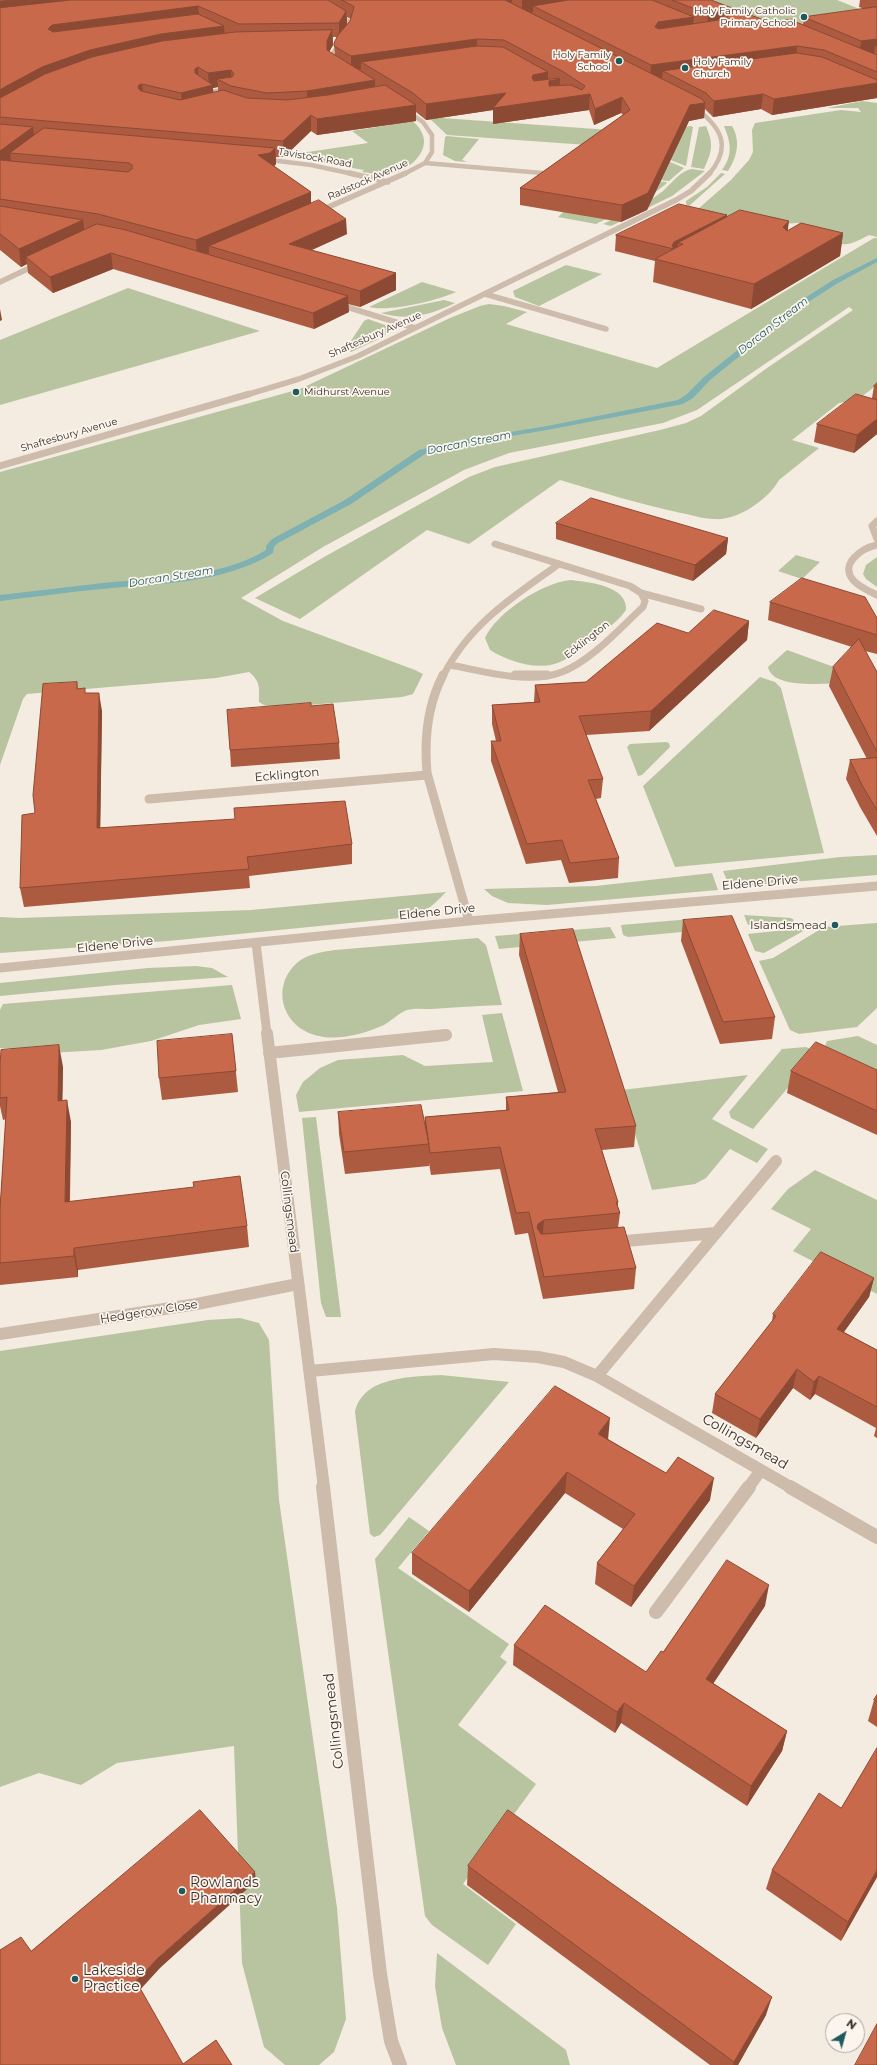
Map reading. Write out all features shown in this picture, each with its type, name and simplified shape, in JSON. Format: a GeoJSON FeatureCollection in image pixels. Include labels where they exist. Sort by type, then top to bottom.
{"type":"FeatureCollection","features":[{"type":"Feature","properties":{"kind":"street"},"geometry":{"type":"LineString","coordinates":[[312,0],[351,23],[352,29],[340,41],[330,56],[332,63],[335,66]]}},
{"type":"Feature","properties":{"kind":"street"},"geometry":{"type":"LineString","coordinates":[[204,89],[214,96]]}},
{"type":"Feature","properties":{"kind":"street"},"geometry":{"type":"LineString","coordinates":[[209,92],[231,89]]}},
{"type":"Feature","properties":{"kind":"street","name":"Shaftesbury Avenue"},"geometry":{"type":"LineString","coordinates":[[0,466],[286,384],[365,353],[667,205],[689,193],[712,174],[719,163],[722,152],[722,138],[715,125],[703,112],[688,103]]}},
{"type":"Feature","properties":{"kind":"street","name":"Radstock Avenue"},"geometry":{"type":"LineString","coordinates":[[313,214],[388,182],[424,163],[432,152],[432,135],[428,128],[415,115],[397,104]]}},
{"type":"Feature","properties":{"kind":"street","name":"Tavistock Road"},"geometry":{"type":"LineString","coordinates":[[254,158],[312,165],[388,182]]}},
{"type":"Feature","properties":{"kind":"street"},"geometry":{"type":"LineString","coordinates":[[424,163],[557,174]]}},
{"type":"Feature","properties":{"kind":"street"},"geometry":{"type":"LineString","coordinates":[[667,205],[674,207]]}},
{"type":"Feature","properties":{"kind":"street"},"geometry":{"type":"LineString","coordinates":[[0,282],[49,259]]}},
{"type":"Feature","properties":{"kind":"street"},"geometry":{"type":"LineString","coordinates":[[485,294],[606,329]]}},
{"type":"Feature","properties":{"kind":"street"},"geometry":{"type":"LineString","coordinates":[[327,301],[415,328]]}},
{"type":"Feature","properties":{"kind":"street"},"geometry":{"type":"LineString","coordinates":[[877,521],[872,526],[877,539]]}},
{"type":"Feature","properties":{"kind":"street"},"geometry":{"type":"LineString","coordinates":[[495,544],[630,586],[641,593],[701,609]]}},
{"type":"Feature","properties":{"kind":"street"},"geometry":{"type":"LineString","coordinates":[[877,545],[864,549],[857,554],[848,568],[848,574],[858,585],[877,595]]}},
{"type":"Feature","properties":{"kind":"street"},"geometry":{"type":"LineString","coordinates":[[470,921],[427,774],[425,734],[428,716],[434,698],[450,665],[472,632],[529,585],[559,564]]}},
{"type":"Feature","properties":{"kind":"street","name":"Ecklington"},"geometry":{"type":"LineString","coordinates":[[450,665],[531,676],[561,672],[586,656],[644,607],[645,601],[641,593]]}},
{"type":"Feature","properties":{"kind":"street","name":"Ecklington"},"geometry":{"type":"LineString","coordinates":[[149,799],[427,774]]}},
{"type":"Feature","properties":{"kind":"street","name":"Eldene Drive"},"geometry":{"type":"LineString","coordinates":[[0,968],[470,921],[877,886]]}},
{"type":"Feature","properties":{"kind":"street","name":"Collingsmead"},"geometry":{"type":"LineString","coordinates":[[256,943],[310,1371],[380,1974],[391,2041],[400,2065]]}},
{"type":"Feature","properties":{"kind":"street"},"geometry":{"type":"LineString","coordinates":[[269,1053],[446,1035]]}},
{"type":"Feature","properties":{"kind":"street"},"geometry":{"type":"LineString","coordinates":[[597,1376],[776,1161]]}},
{"type":"Feature","properties":{"kind":"street"},"geometry":{"type":"LineString","coordinates":[[606,1243],[716,1233]]}},
{"type":"Feature","properties":{"kind":"street","name":"Hedgerow Close"},"geometry":{"type":"LineString","coordinates":[[0,1334],[197,1304],[298,1284]]}},
{"type":"Feature","properties":{"kind":"street","name":"Collingsmead"},"geometry":{"type":"LineString","coordinates":[[310,1371],[494,1354],[538,1357],[564,1362],[597,1376],[877,1537]]}},
{"type":"Feature","properties":{"kind":"street"},"geometry":{"type":"LineString","coordinates":[[656,1612],[761,1470]]}},
{"type":"Feature","properties":{"kind":"green space","name":"Holy Family Catholic Primary School"},"geometry":{"type":"Polygon","coordinates":[[[690,0],[837,0],[877,16],[772,35],[690,0]]]}},
{"type":"Feature","properties":{"kind":"green space"},"geometry":{"type":"Polygon","coordinates":[[[862,101],[877,103],[877,237],[869,235],[850,244],[840,244],[819,239],[809,225],[796,223],[758,226],[698,209],[731,180],[749,160],[753,152],[752,130],[755,123],[841,110],[861,112],[858,108],[827,108],[862,101]]]}},
{"type":"Feature","properties":{"kind":"green space"},"geometry":{"type":"Polygon","coordinates":[[[405,115],[421,130],[424,140],[421,154],[416,160],[404,169],[397,172],[383,174],[362,172],[364,170],[288,157],[292,151],[308,152],[368,143],[352,131],[389,125],[405,115]]]}},
{"type":"Feature","properties":{"kind":"green space"},"geometry":{"type":"Polygon","coordinates":[[[428,117],[638,132],[630,148],[447,135],[428,117]]]}},
{"type":"Feature","properties":{"kind":"green space"},"geometry":{"type":"Polygon","coordinates":[[[706,126],[711,143],[709,157],[704,169],[691,167],[699,127],[706,126]]]}},
{"type":"Feature","properties":{"kind":"green space"},"geometry":{"type":"Polygon","coordinates":[[[724,126],[732,126],[737,143],[736,155],[728,171],[722,170],[728,159],[730,149],[724,126]]]}},
{"type":"Feature","properties":{"kind":"green space"},"geometry":{"type":"Polygon","coordinates":[[[693,127],[686,166],[637,147],[649,131],[693,127]]]}},
{"type":"Feature","properties":{"kind":"green space"},"geometry":{"type":"Polygon","coordinates":[[[445,137],[479,139],[462,160],[467,162],[455,161],[443,155],[445,137]]]}},
{"type":"Feature","properties":{"kind":"green space"},"geometry":{"type":"Polygon","coordinates":[[[668,161],[684,168],[669,181],[618,176],[668,161]]]}},
{"type":"Feature","properties":{"kind":"green space"},"geometry":{"type":"Polygon","coordinates":[[[692,169],[705,171],[672,196],[611,226],[603,224],[649,201],[663,191],[684,172],[692,169]]]}},
{"type":"Feature","properties":{"kind":"green space"},"geometry":{"type":"Polygon","coordinates":[[[721,173],[725,174],[689,206],[686,204],[686,201],[707,187],[721,173]]]}},
{"type":"Feature","properties":{"kind":"green space"},"geometry":{"type":"Polygon","coordinates":[[[603,176],[667,183],[647,199],[596,224],[558,217],[603,176]]]}},
{"type":"Feature","properties":{"kind":"green space"},"geometry":{"type":"Polygon","coordinates":[[[874,238],[877,238],[877,385],[857,400],[839,403],[792,440],[819,448],[779,480],[774,488],[760,502],[751,508],[732,517],[723,519],[706,518],[635,502],[560,480],[469,544],[427,530],[300,619],[255,598],[324,557],[469,477],[495,467],[660,430],[686,423],[701,416],[767,368],[853,310],[849,307],[697,410],[663,423],[509,453],[464,470],[323,547],[241,598],[283,621],[423,674],[413,694],[402,697],[275,708],[259,702],[259,689],[256,679],[249,672],[216,678],[27,694],[23,699],[0,765],[0,472],[300,389],[450,318],[489,304],[527,312],[506,324],[657,368],[874,238]]]}},
{"type":"Feature","properties":{"kind":"green space"},"geometry":{"type":"Polygon","coordinates":[[[566,265],[602,274],[539,306],[515,297],[513,291],[566,265]]]}},
{"type":"Feature","properties":{"kind":"green space"},"geometry":{"type":"Polygon","coordinates":[[[422,282],[456,292],[437,299],[413,305],[389,308],[369,307],[422,282]]]}},
{"type":"Feature","properties":{"kind":"green space"},"geometry":{"type":"Polygon","coordinates":[[[128,288],[260,331],[0,405],[0,340],[128,288]]]}},
{"type":"Feature","properties":{"kind":"green space"},"geometry":{"type":"Polygon","coordinates":[[[444,300],[455,303],[437,311],[419,316],[410,317],[381,313],[444,300]]]}},
{"type":"Feature","properties":{"kind":"green space"},"geometry":{"type":"Polygon","coordinates":[[[368,319],[385,325],[387,328],[385,336],[351,352],[345,350],[364,321],[368,319]]]}},
{"type":"Feature","properties":{"kind":"green space"},"geometry":{"type":"Polygon","coordinates":[[[796,555],[820,562],[802,579],[778,571],[796,555]]]}},
{"type":"Feature","properties":{"kind":"green space"},"geometry":{"type":"Polygon","coordinates":[[[877,557],[877,587],[866,579],[863,574],[866,565],[877,557]]]}},
{"type":"Feature","properties":{"kind":"green space"},"geometry":{"type":"Polygon","coordinates":[[[571,580],[597,584],[614,590],[621,595],[625,602],[626,610],[615,622],[580,650],[557,663],[537,666],[527,665],[498,655],[490,650],[485,638],[491,628],[510,609],[522,600],[547,586],[571,580]]]}},
{"type":"Feature","properties":{"kind":"green space"},"geometry":{"type":"Polygon","coordinates":[[[787,650],[870,680],[813,684],[783,681],[773,675],[768,667],[787,650]]]}},
{"type":"Feature","properties":{"kind":"green space"},"geometry":{"type":"Polygon","coordinates":[[[760,677],[775,682],[781,688],[824,853],[675,867],[643,786],[760,677]]]}},
{"type":"Feature","properties":{"kind":"green space"},"geometry":{"type":"Polygon","coordinates":[[[669,743],[670,747],[642,775],[638,776],[627,747],[630,744],[669,743]]]}},
{"type":"Feature","properties":{"kind":"green space"},"geometry":{"type":"Polygon","coordinates":[[[877,855],[877,875],[730,887],[723,871],[840,857],[877,855]]]}},
{"type":"Feature","properties":{"kind":"green space"},"geometry":{"type":"Polygon","coordinates":[[[712,873],[718,890],[547,905],[508,903],[492,896],[484,889],[596,886],[712,873]]]}},
{"type":"Feature","properties":{"kind":"green space"},"geometry":{"type":"Polygon","coordinates":[[[446,892],[426,910],[415,915],[400,918],[168,941],[0,953],[0,917],[19,918],[251,910],[446,892]]]}},
{"type":"Feature","properties":{"kind":"green space"},"geometry":{"type":"Polygon","coordinates":[[[744,915],[791,918],[794,920],[793,922],[748,925],[744,915]]]}},
{"type":"Feature","properties":{"kind":"green space"},"geometry":{"type":"Polygon","coordinates":[[[726,916],[731,918],[736,927],[628,937],[623,935],[621,925],[726,916]]]}},
{"type":"Feature","properties":{"kind":"green space"},"geometry":{"type":"Polygon","coordinates":[[[877,923],[877,1008],[857,1027],[799,1034],[790,1030],[759,961],[773,958],[824,927],[877,923]]]}},
{"type":"Feature","properties":{"kind":"green space"},"geometry":{"type":"Polygon","coordinates":[[[610,927],[616,938],[499,949],[495,936],[610,927]]]}},
{"type":"Feature","properties":{"kind":"green space"},"geometry":{"type":"Polygon","coordinates":[[[804,928],[805,930],[764,953],[755,951],[748,934],[804,928]]]}},
{"type":"Feature","properties":{"kind":"green space"},"geometry":{"type":"Polygon","coordinates":[[[478,938],[486,945],[502,1005],[410,1009],[404,1011],[377,1028],[335,1038],[319,1036],[307,1032],[296,1025],[284,1006],[282,995],[284,983],[289,972],[298,962],[311,955],[335,950],[478,938]]]}},
{"type":"Feature","properties":{"kind":"green space"},"geometry":{"type":"Polygon","coordinates":[[[196,966],[212,968],[228,977],[115,985],[0,996],[0,983],[148,968],[196,966]]]}},
{"type":"Feature","properties":{"kind":"green space"},"geometry":{"type":"Polygon","coordinates":[[[232,985],[241,1019],[199,1025],[151,1041],[101,1050],[49,1053],[0,1048],[0,1010],[3,1004],[232,985]]]}},
{"type":"Feature","properties":{"kind":"green space"},"geometry":{"type":"Polygon","coordinates":[[[502,1013],[523,1091],[299,1112],[296,1095],[303,1082],[320,1068],[338,1060],[403,1055],[425,1066],[493,1062],[482,1015],[502,1013]]]}},
{"type":"Feature","properties":{"kind":"green space"},"geometry":{"type":"Polygon","coordinates":[[[858,1036],[877,1045],[877,1070],[825,1046],[827,1041],[858,1036]]]}},
{"type":"Feature","properties":{"kind":"green space"},"geometry":{"type":"Polygon","coordinates":[[[806,1047],[818,1052],[753,1129],[731,1118],[729,1112],[782,1049],[806,1047]]]}},
{"type":"Feature","properties":{"kind":"green space"},"geometry":{"type":"Polygon","coordinates":[[[748,1075],[712,1119],[768,1149],[757,1163],[730,1149],[706,1178],[695,1184],[652,1190],[622,1090],[748,1075]]]}},
{"type":"Feature","properties":{"kind":"green space"},"geometry":{"type":"Polygon","coordinates":[[[316,1117],[341,1317],[326,1317],[321,1303],[302,1118],[316,1117]]]}},
{"type":"Feature","properties":{"kind":"green space"},"geometry":{"type":"Polygon","coordinates":[[[815,1170],[877,1200],[877,1294],[793,1251],[811,1229],[771,1209],[788,1189],[815,1170]]]}},
{"type":"Feature","properties":{"kind":"green space"},"geometry":{"type":"Polygon","coordinates":[[[240,1318],[259,1323],[269,1340],[279,1500],[337,1908],[346,2019],[334,2052],[319,2065],[285,2065],[264,2047],[242,1963],[234,1746],[117,1763],[81,1785],[39,1773],[0,1787],[0,1351],[208,1320],[240,1318]]]}},
{"type":"Feature","properties":{"kind":"green space"},"geometry":{"type":"Polygon","coordinates":[[[441,1375],[509,1382],[380,1535],[374,1537],[370,1534],[355,1412],[360,1400],[368,1391],[378,1385],[403,1378],[441,1375]]]}},
{"type":"Feature","properties":{"kind":"green space"},"geometry":{"type":"Polygon","coordinates":[[[409,1517],[429,1531],[398,1568],[509,1644],[500,1657],[507,1662],[458,1725],[536,1784],[463,1884],[516,1924],[488,1965],[432,1925],[425,1916],[375,1559],[409,1517]]]}},
{"type":"Feature","properties":{"kind":"green space"},"geometry":{"type":"Polygon","coordinates":[[[437,1953],[566,2050],[570,2065],[456,2065],[442,2028],[435,1986],[437,1953]]]}},
{"type":"Feature","properties":{"kind":"building"},"geometry":{"type":"Polygon","coordinates":[[[71,0],[328,0],[346,11],[339,23],[239,24],[198,6],[52,25],[48,29],[53,32],[198,14],[224,26],[161,34],[90,50],[42,67],[0,90],[0,8],[71,0]]]}},
{"type":"Feature","properties":{"kind":"building"},"geometry":{"type":"Polygon","coordinates":[[[342,0],[505,0],[702,99],[705,103],[690,105],[648,193],[622,205],[520,188],[630,110],[622,97],[595,109],[590,94],[493,108],[506,93],[426,104],[413,93],[361,62],[477,46],[503,47],[548,72],[533,75],[532,78],[534,81],[559,78],[560,79],[549,81],[549,86],[571,85],[582,90],[585,86],[562,71],[504,40],[477,39],[351,56],[334,46],[338,35],[350,21],[354,7],[342,0]]]}},
{"type":"Feature","properties":{"kind":"building"},"geometry":{"type":"Polygon","coordinates":[[[569,0],[652,0],[694,17],[658,22],[655,27],[659,29],[725,19],[728,17],[724,12],[708,14],[672,0],[711,0],[769,22],[794,19],[796,22],[877,55],[877,72],[824,50],[797,46],[651,65],[533,6],[569,0]]]}},
{"type":"Feature","properties":{"kind":"building"},"geometry":{"type":"Polygon","coordinates":[[[877,7],[877,39],[861,41],[804,17],[877,7]]]}},
{"type":"Feature","properties":{"kind":"building"},"geometry":{"type":"Polygon","coordinates":[[[332,30],[327,41],[327,50],[375,80],[307,91],[267,93],[231,86],[217,79],[232,77],[234,74],[231,70],[208,73],[198,67],[195,69],[195,73],[213,85],[181,93],[142,84],[139,85],[138,88],[141,91],[180,100],[223,90],[247,98],[287,100],[328,95],[385,85],[416,105],[317,119],[311,115],[283,141],[0,117],[0,98],[45,74],[92,57],[162,41],[236,32],[332,30]]]}},
{"type":"Feature","properties":{"kind":"building"},"geometry":{"type":"Polygon","coordinates":[[[797,53],[822,57],[877,80],[877,83],[774,99],[763,94],[714,101],[706,93],[663,71],[797,53]]]}},
{"type":"Feature","properties":{"kind":"building"},"geometry":{"type":"Polygon","coordinates":[[[0,124],[33,127],[0,151],[0,124]]]}},
{"type":"Feature","properties":{"kind":"building"},"geometry":{"type":"Polygon","coordinates":[[[44,128],[275,148],[270,153],[258,155],[311,192],[196,240],[98,214],[0,199],[0,160],[128,172],[132,169],[132,165],[129,163],[10,153],[44,128]]]}},
{"type":"Feature","properties":{"kind":"building"},"geometry":{"type":"Polygon","coordinates":[[[319,200],[346,219],[289,244],[396,273],[360,291],[209,246],[319,200]]]}},
{"type":"Feature","properties":{"kind":"building"},"geometry":{"type":"Polygon","coordinates":[[[679,204],[727,215],[674,242],[672,246],[674,249],[616,235],[679,204]]]}},
{"type":"Feature","properties":{"kind":"building"},"geometry":{"type":"Polygon","coordinates":[[[0,206],[83,220],[19,249],[0,234],[0,206]]]}},
{"type":"Feature","properties":{"kind":"building"},"geometry":{"type":"Polygon","coordinates":[[[740,210],[789,221],[783,227],[787,231],[801,223],[843,233],[754,284],[655,259],[683,244],[678,243],[740,210]]]}},
{"type":"Feature","properties":{"kind":"building"},"geometry":{"type":"Polygon","coordinates":[[[97,224],[126,230],[348,296],[313,313],[111,253],[50,277],[26,257],[97,224]]]}},
{"type":"Feature","properties":{"kind":"building"},"geometry":{"type":"Polygon","coordinates":[[[856,394],[877,400],[877,419],[857,435],[817,424],[856,394]]]}},
{"type":"Feature","properties":{"kind":"building"},"geometry":{"type":"Polygon","coordinates":[[[591,498],[728,538],[695,565],[556,523],[591,498]]]}},
{"type":"Feature","properties":{"kind":"building"},"geometry":{"type":"Polygon","coordinates":[[[802,578],[865,597],[877,618],[877,635],[770,602],[802,578]]]}},
{"type":"Feature","properties":{"kind":"building"},"geometry":{"type":"Polygon","coordinates":[[[714,610],[749,621],[651,711],[579,716],[603,779],[588,780],[619,858],[570,863],[562,840],[527,844],[491,741],[501,741],[492,705],[540,702],[535,685],[586,682],[657,623],[688,633],[714,610]]]}},
{"type":"Feature","properties":{"kind":"building"},"geometry":{"type":"Polygon","coordinates":[[[859,639],[877,672],[877,752],[833,667],[859,639]]]}},
{"type":"Feature","properties":{"kind":"building"},"geometry":{"type":"Polygon","coordinates":[[[77,682],[77,689],[85,688],[85,693],[99,693],[97,828],[235,819],[234,808],[345,801],[352,844],[247,857],[249,869],[20,888],[22,815],[35,813],[33,795],[43,684],[77,682]]]}},
{"type":"Feature","properties":{"kind":"building"},"geometry":{"type":"Polygon","coordinates":[[[311,703],[311,706],[333,704],[339,743],[230,750],[227,710],[311,703]]]}},
{"type":"Feature","properties":{"kind":"building"},"geometry":{"type":"Polygon","coordinates":[[[877,758],[877,810],[863,787],[850,760],[877,758]]]}},
{"type":"Feature","properties":{"kind":"building"},"geometry":{"type":"Polygon","coordinates":[[[732,916],[775,1017],[723,1022],[683,920],[732,916]]]}},
{"type":"Feature","properties":{"kind":"building"},"geometry":{"type":"Polygon","coordinates":[[[573,929],[636,1126],[595,1129],[618,1202],[616,1202],[620,1213],[544,1220],[538,1224],[537,1228],[541,1234],[545,1234],[624,1227],[636,1268],[544,1277],[529,1212],[516,1213],[500,1147],[430,1153],[425,1117],[509,1110],[506,1097],[566,1092],[520,934],[573,929]]]}},
{"type":"Feature","properties":{"kind":"building"},"geometry":{"type":"Polygon","coordinates":[[[232,1034],[236,1071],[159,1078],[157,1041],[232,1034]]]}},
{"type":"Feature","properties":{"kind":"building"},"geometry":{"type":"Polygon","coordinates":[[[816,1042],[877,1070],[877,1111],[791,1071],[816,1042]]]}},
{"type":"Feature","properties":{"kind":"building"},"geometry":{"type":"Polygon","coordinates":[[[59,1045],[58,1101],[67,1100],[65,1202],[194,1187],[193,1182],[240,1176],[247,1226],[74,1248],[74,1256],[0,1263],[0,1209],[7,1097],[0,1098],[1,1050],[59,1045]]]}},
{"type":"Feature","properties":{"kind":"building"},"geometry":{"type":"Polygon","coordinates":[[[421,1105],[429,1144],[344,1152],[338,1112],[421,1105]]]}},
{"type":"Feature","properties":{"kind":"building"},"geometry":{"type":"Polygon","coordinates":[[[821,1252],[874,1278],[837,1329],[877,1350],[877,1407],[819,1376],[814,1382],[797,1369],[760,1419],[715,1394],[776,1316],[773,1314],[821,1252]]]}},
{"type":"Feature","properties":{"kind":"building"},"geometry":{"type":"Polygon","coordinates":[[[555,1386],[610,1418],[598,1434],[666,1473],[678,1457],[714,1478],[634,1586],[597,1563],[635,1514],[567,1472],[469,1591],[412,1553],[555,1386]]]}},
{"type":"Feature","properties":{"kind":"building"},"geometry":{"type":"Polygon","coordinates":[[[727,1560],[769,1585],[706,1679],[787,1731],[751,1786],[624,1703],[617,1712],[514,1645],[545,1605],[646,1672],[661,1651],[663,1652],[727,1560]]]}},
{"type":"Feature","properties":{"kind":"building"},"geometry":{"type":"Polygon","coordinates":[[[877,1695],[877,1702],[874,1700],[877,1695]]]}},
{"type":"Feature","properties":{"kind":"building"},"geometry":{"type":"Polygon","coordinates":[[[877,1748],[877,1870],[848,1922],[772,1870],[819,1793],[841,1808],[877,1748]]]}},
{"type":"Feature","properties":{"kind":"building","name":"Lakeside Practice"},"geometry":{"type":"Polygon","coordinates":[[[200,1810],[255,1872],[158,1958],[136,1981],[183,2064],[216,2040],[232,2065],[0,2065],[0,1950],[21,1937],[31,1951],[200,1810]]]}},
{"type":"Feature","properties":{"kind":"building"},"geometry":{"type":"Polygon","coordinates":[[[508,1810],[772,1997],[734,2062],[468,1866],[508,1810]]]}},
{"type":"Feature","properties":{"kind":"building"},"geometry":{"type":"Polygon","coordinates":[[[877,2024],[877,2065],[855,2065],[861,2053],[865,2053],[865,2046],[877,2024]]]}},
{"type":"Feature","properties":{"kind":"waterway","name":"Dorcan Stream"},"geometry":{"type":"LineString","coordinates":[[0,598],[165,580],[215,572],[238,566],[257,559],[270,551],[270,546],[275,541],[348,502],[422,452],[457,443],[547,428],[680,402],[690,396],[707,378],[796,307],[835,281],[877,260]]}},
{"type":"Feature","properties":{"kind":"place","name":"Holy Family Catholic Primary School"},"geometry":{"type":"Point","coordinates":[804,17]}},
{"type":"Feature","properties":{"kind":"place","name":"Holy Family School"},"geometry":{"type":"Point","coordinates":[619,61]}},
{"type":"Feature","properties":{"kind":"place","name":"Holy Family Church"},"geometry":{"type":"Point","coordinates":[685,68]}},
{"type":"Feature","properties":{"kind":"place","name":"Midhurst Avenue"},"geometry":{"type":"Point","coordinates":[296,392]}},
{"type":"Feature","properties":{"kind":"place","name":"Islandsmead"},"geometry":{"type":"Point","coordinates":[835,925]}},
{"type":"Feature","properties":{"kind":"place","name":"Rowlands Pharmacy"},"geometry":{"type":"Point","coordinates":[182,1891]}},
{"type":"Feature","properties":{"kind":"place","name":"Lakeside Practice"},"geometry":{"type":"Point","coordinates":[75,1979]}}]}
